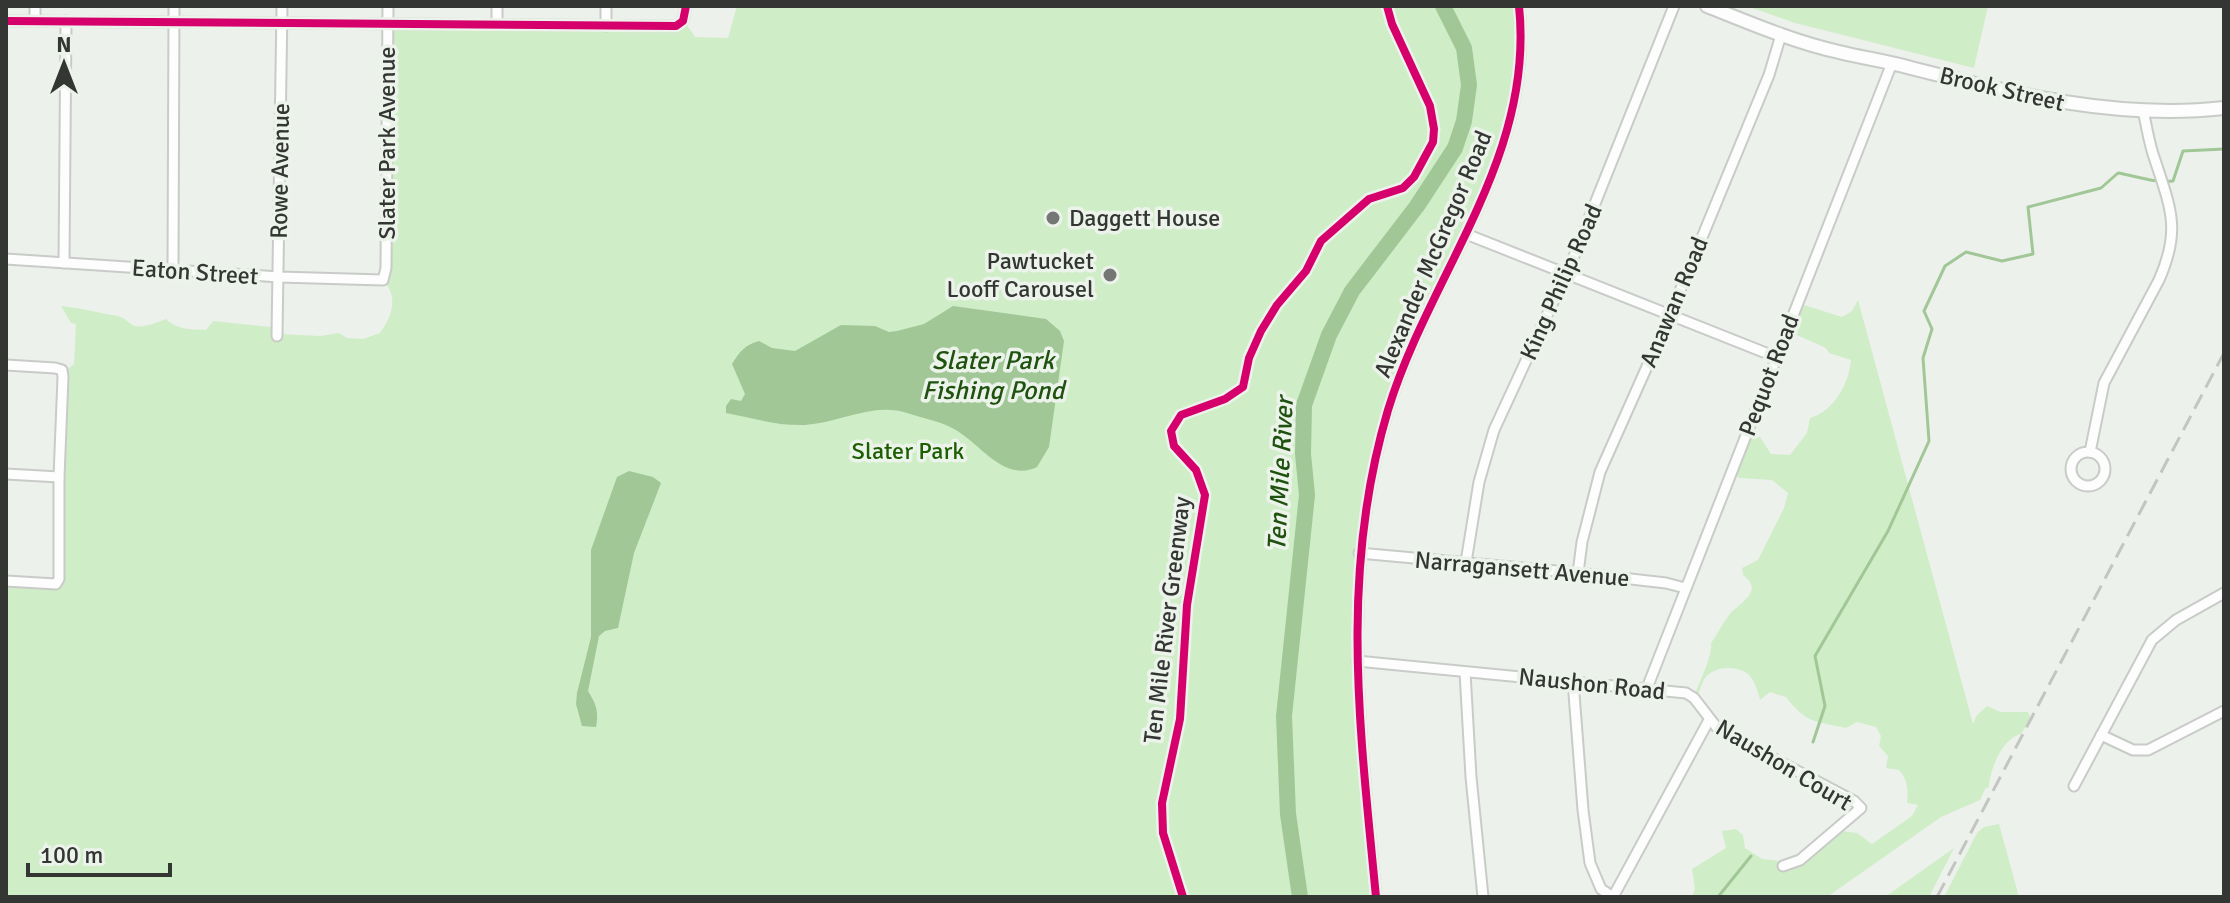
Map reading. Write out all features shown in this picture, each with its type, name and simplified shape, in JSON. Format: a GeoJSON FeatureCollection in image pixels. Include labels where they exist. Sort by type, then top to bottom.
{"type":"FeatureCollection","features":[{"type":"Feature","properties":{"kind":"main road","name":"Brook Street"},"geometry":{"type":"LineString","coordinates":[[1707,6],[1838,52],[2023,95],[2085,107],[2143,111],[2224,108]]}},
{"type":"Feature","properties":{"kind":"street"},"geometry":{"type":"LineString","coordinates":[[35,6],[35,21]]}},
{"type":"Feature","properties":{"kind":"street"},"geometry":{"type":"LineString","coordinates":[[173,270],[174,6]]}},
{"type":"Feature","properties":{"kind":"street","name":"Rowe Avenue"},"geometry":{"type":"LineString","coordinates":[[277,336],[282,6]]}},
{"type":"Feature","properties":{"kind":"street","name":"Slater Park Avenue"},"geometry":{"type":"LineString","coordinates":[[383,280],[388,6]]}},
{"type":"Feature","properties":{"kind":"street"},"geometry":{"type":"LineString","coordinates":[[497,6],[497,24]]}},
{"type":"Feature","properties":{"kind":"street"},"geometry":{"type":"LineString","coordinates":[[606,6],[606,26]]}},
{"type":"Feature","properties":{"kind":"street"},"geometry":{"type":"LineString","coordinates":[[6,21],[680,25],[686,6]]}},
{"type":"Feature","properties":{"kind":"street","name":"Alexander McGregor Road"},"geometry":{"type":"LineString","coordinates":[[1376,897],[1359,717],[1356,613],[1359,553],[1368,489],[1389,406],[1510,128],[1519,81],[1522,34],[1519,6]]}},
{"type":"Feature","properties":{"kind":"street","name":"King Philip Road"},"geometry":{"type":"LineString","coordinates":[[1466,562],[1479,482],[1494,430],[1566,274],[1674,6]]}},
{"type":"Feature","properties":{"kind":"street"},"geometry":{"type":"LineString","coordinates":[[64,263],[66,21]]}},
{"type":"Feature","properties":{"kind":"street","name":"Anawan Road"},"geometry":{"type":"LineString","coordinates":[[1578,573],[1582,542],[1600,472],[1670,315],[1783,35]]}},
{"type":"Feature","properties":{"kind":"street","name":"Pequot Road"},"geometry":{"type":"LineString","coordinates":[[1647,688],[1892,63]]}},
{"type":"Feature","properties":{"kind":"street"},"geometry":{"type":"LineString","coordinates":[[2090,452],[2104,383],[2166,265],[2173,232],[2172,213],[2143,111]]}},
{"type":"Feature","properties":{"kind":"street"},"geometry":{"type":"LineString","coordinates":[[1466,234],[1776,357]]}},
{"type":"Feature","properties":{"kind":"street","name":"Eaton Street"},"geometry":{"type":"LineString","coordinates":[[6,259],[279,277],[383,280]]}},
{"type":"Feature","properties":{"kind":"street"},"geometry":{"type":"LineString","coordinates":[[6,365],[62,370],[59,579],[56,584],[6,581]]}},
{"type":"Feature","properties":{"kind":"street"},"geometry":{"type":"LineString","coordinates":[[6,474],[59,477]]}},
{"type":"Feature","properties":{"kind":"street","name":"Narragansett Avenue"},"geometry":{"type":"LineString","coordinates":[[1359,553],[1578,573],[1685,588]]}},
{"type":"Feature","properties":{"kind":"street"},"geometry":{"type":"LineString","coordinates":[[2074,786],[2152,640],[2176,620],[2224,593]]}},
{"type":"Feature","properties":{"kind":"street","name":"Naushon Road"},"geometry":{"type":"LineString","coordinates":[[1357,661],[1686,693],[1694,698],[1709,720]]}},
{"type":"Feature","properties":{"kind":"street"},"geometry":{"type":"LineString","coordinates":[[1465,672],[1483,897]]}},
{"type":"Feature","properties":{"kind":"street"},"geometry":{"type":"LineString","coordinates":[[1573,681],[1590,863],[1601,889],[1613,897],[1709,720]]}},
{"type":"Feature","properties":{"kind":"street"},"geometry":{"type":"LineString","coordinates":[[2101,735],[2133,750],[2148,750],[2224,711]]}},
{"type":"Feature","properties":{"kind":"street","name":"Naushon Court"},"geometry":{"type":"LineString","coordinates":[[1709,720],[1718,729],[1812,777],[1861,808],[1800,860],[1783,866]]}},
{"type":"Feature","properties":{"kind":"green space","name":"Slater Park"},"geometry":{"type":"Polygon","coordinates":[[[737,6],[1519,6],[1515,105],[1443,292],[1414,343],[1375,460],[1356,632],[1376,897],[6,897],[6,583],[59,582],[63,373],[74,364],[76,324],[71,323],[61,306],[120,317],[138,326],[166,319],[180,327],[206,330],[213,321],[279,328],[280,334],[320,336],[339,333],[347,338],[363,339],[380,333],[390,315],[392,302],[386,283],[391,26],[685,22],[695,37],[728,38],[737,6]]]}},
{"type":"Feature","properties":{"kind":"green space"},"geometry":{"type":"Polygon","coordinates":[[[1747,6],[1988,6],[1974,68],[1795,23],[1747,6]]]}},
{"type":"Feature","properties":{"kind":"green space"},"geometry":{"type":"Polygon","coordinates":[[[1858,300],[1973,724],[1987,706],[2001,712],[2028,712],[2031,719],[2021,734],[2003,749],[1991,773],[1989,787],[1980,800],[1941,817],[1827,897],[1692,897],[1695,889],[1692,869],[1726,848],[1722,831],[1736,829],[1743,835],[1745,848],[1762,859],[1781,861],[1790,867],[1841,831],[1857,833],[1872,844],[1912,816],[1918,805],[1907,803],[1907,785],[1899,770],[1886,768],[1888,756],[1879,746],[1881,736],[1876,727],[1857,722],[1846,728],[1818,722],[1799,712],[1786,697],[1770,692],[1760,700],[1749,675],[1733,668],[1710,673],[1693,700],[1708,663],[1711,643],[1729,615],[1751,592],[1752,587],[1742,568],[1758,560],[1784,508],[1788,493],[1772,480],[1739,478],[1732,471],[1749,439],[1760,437],[1771,454],[1790,455],[1807,433],[1810,418],[1833,403],[1847,378],[1851,360],[1829,353],[1826,348],[1790,332],[1801,304],[1842,317],[1852,311],[1858,300]]]}},
{"type":"Feature","properties":{"kind":"green space"},"geometry":{"type":"Polygon","coordinates":[[[1999,824],[2019,897],[1944,897],[1977,833],[1984,827],[1999,824]]]}},
{"type":"Feature","properties":{"kind":"green space"},"geometry":{"type":"Polygon","coordinates":[[[1954,848],[1929,897],[1885,897],[1954,848]]]}},
{"type":"Feature","properties":{"kind":"water","name":"Slater Park Fishing Pond"},"geometry":{"type":"Polygon","coordinates":[[[953,306],[1046,319],[1060,331],[1064,341],[1049,447],[1037,467],[1025,471],[1003,466],[949,426],[894,410],[869,411],[805,425],[775,423],[726,413],[731,399],[741,401],[745,394],[732,364],[750,344],[759,341],[772,348],[795,351],[841,325],[875,326],[889,332],[897,331],[924,324],[953,306]]]}},
{"type":"Feature","properties":{"kind":"water"},"geometry":{"type":"Polygon","coordinates":[[[629,471],[653,477],[661,483],[634,553],[618,628],[599,636],[588,691],[596,708],[596,727],[582,726],[576,704],[591,637],[591,550],[617,477],[629,471]]]}},
{"type":"Feature","properties":{"kind":"waterway","name":"Ten Mile River"},"geometry":{"type":"LineString","coordinates":[[1300,897],[1288,814],[1284,716],[1307,495],[1303,454],[1304,405],[1329,335],[1352,291],[1417,206],[1455,148],[1464,121],[1469,85],[1464,48],[1443,6]]}},
{"type":"Feature","properties":{"kind":"waterway"},"geometry":{"type":"LineString","coordinates":[[1813,742],[1825,706],[1815,656],[1888,531],[1929,441],[1923,358],[1932,329],[1924,311],[1945,266],[1966,252],[2002,261],[2033,254],[2028,207],[2101,188],[2118,173],[2173,181],[2183,151],[2224,149]]}},
{"type":"Feature","properties":{"kind":"waterway"},"geometry":{"type":"LineString","coordinates":[[1718,897],[1751,856]]}},
{"type":"Feature","properties":{"kind":"railway"},"geometry":{"type":"LineString","coordinates":[[1937,897],[2224,353]]}},
{"type":"Feature","properties":{"kind":"cycle path"},"geometry":{"type":"LineString","coordinates":[[6,21],[676,26],[683,21],[686,6]]}},
{"type":"Feature","properties":{"kind":"cycle path","name":"Ten Mile River Greenway"},"geometry":{"type":"LineString","coordinates":[[1183,897],[1163,833],[1162,803],[1180,719],[1187,605],[1205,495],[1196,470],[1174,446],[1171,431],[1181,415],[1225,399],[1243,387],[1249,358],[1261,331],[1277,305],[1306,271],[1321,241],[1369,199],[1403,188],[1414,177],[1433,142],[1430,106],[1392,24],[1387,6]]}},
{"type":"Feature","properties":{"kind":"cycle path"},"geometry":{"type":"LineString","coordinates":[[1376,897],[1360,713],[1358,592],[1363,532],[1373,471],[1388,410],[1406,360],[1496,165],[1511,114],[1520,61],[1519,6]]}},
{"type":"Feature","properties":{"kind":"place","name":"Daggett House"},"geometry":{"type":"Point","coordinates":[1053,218]}},
{"type":"Feature","properties":{"kind":"place","name":"Pawtucket Looff Carousel"},"geometry":{"type":"Point","coordinates":[1110,275]}}]}
